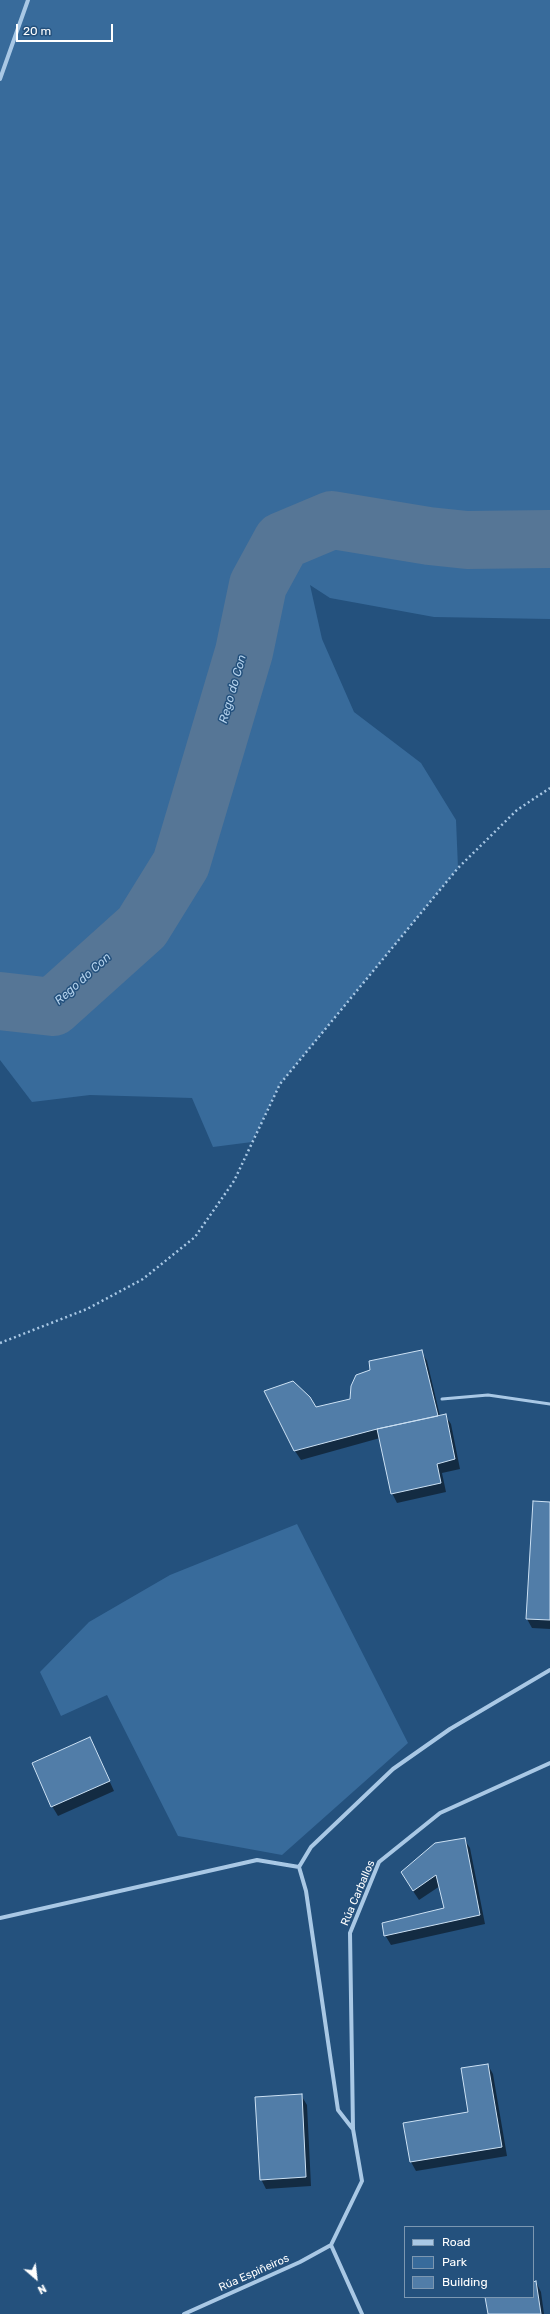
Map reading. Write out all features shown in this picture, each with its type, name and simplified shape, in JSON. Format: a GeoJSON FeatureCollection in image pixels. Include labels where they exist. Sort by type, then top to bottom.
{"type":"FeatureCollection","features":[{"type":"Feature","properties":{"kind":"street"},"geometry":{"type":"LineString","coordinates":[[0,79],[28,0]]}},
{"type":"Feature","properties":{"kind":"street"},"geometry":{"type":"LineString","coordinates":[[0,1918],[257,1860],[299,1867],[311,1847],[393,1769],[450,1729],[550,1670]]}},
{"type":"Feature","properties":{"kind":"street","name":"Rúa Carballos"},"geometry":{"type":"LineString","coordinates":[[331,2245],[362,2180],[353,2129],[350,1933],[379,1862],[440,1813],[550,1763]]}},
{"type":"Feature","properties":{"kind":"street","name":"Rúa Carballos"},"geometry":{"type":"LineString","coordinates":[[299,1867],[306,1891],[338,2110],[353,2129]]}},
{"type":"Feature","properties":{"kind":"street"},"geometry":{"type":"LineString","coordinates":[[331,2245],[362,2314]]}},
{"type":"Feature","properties":{"kind":"street","name":"Rúa Espiñeiros"},"geometry":{"type":"LineString","coordinates":[[184,2314],[300,2262],[331,2245]]}},
{"type":"Feature","properties":{"kind":"lane"},"geometry":{"type":"LineString","coordinates":[[442,1399],[488,1395],[550,1404]]}},
{"type":"Feature","properties":{"kind":"path"},"geometry":{"type":"LineString","coordinates":[[0,1343],[87,1309],[143,1279],[195,1237],[234,1181],[280,1084],[458,868],[517,810],[550,788]]}},
{"type":"Feature","properties":{"kind":"green space"},"geometry":{"type":"Polygon","coordinates":[[[0,0],[550,0],[550,619],[434,617],[330,598],[310,585],[322,639],[354,712],[421,763],[456,820],[458,868],[280,1084],[252,1142],[213,1147],[192,1098],[90,1095],[32,1102],[0,1060],[0,0]]]}},
{"type":"Feature","properties":{"kind":"green space"},"geometry":{"type":"Polygon","coordinates":[[[297,1524],[408,1743],[282,1855],[178,1836],[107,1695],[61,1716],[40,1672],[89,1622],[170,1575],[297,1524]]]}},
{"type":"Feature","properties":{"kind":"building"},"geometry":{"type":"Polygon","coordinates":[[[422,1350],[438,1416],[377,1429],[294,1451],[264,1391],[293,1381],[310,1397],[316,1407],[350,1399],[351,1386],[356,1375],[370,1370],[369,1361],[422,1350]]]}},
{"type":"Feature","properties":{"kind":"building"},"geometry":{"type":"Polygon","coordinates":[[[446,1414],[455,1459],[437,1464],[441,1483],[391,1494],[377,1429],[446,1414]]]}},
{"type":"Feature","properties":{"kind":"building"},"geometry":{"type":"Polygon","coordinates":[[[533,1501],[550,1502],[550,1620],[526,1619],[533,1501]]]}},
{"type":"Feature","properties":{"kind":"building"},"geometry":{"type":"Polygon","coordinates":[[[90,1737],[110,1781],[51,1807],[32,1763],[90,1737]]]}},
{"type":"Feature","properties":{"kind":"building"},"geometry":{"type":"Polygon","coordinates":[[[465,1838],[480,1915],[384,1936],[382,1923],[444,1908],[436,1875],[413,1891],[401,1872],[435,1843],[465,1838]]]}},
{"type":"Feature","properties":{"kind":"building"},"geometry":{"type":"Polygon","coordinates":[[[488,2064],[502,2147],[410,2162],[403,2123],[468,2112],[461,2068],[488,2064]]]}},
{"type":"Feature","properties":{"kind":"building"},"geometry":{"type":"Polygon","coordinates":[[[302,2094],[306,2177],[260,2180],[255,2097],[302,2094]]]}},
{"type":"Feature","properties":{"kind":"building"},"geometry":{"type":"Polygon","coordinates":[[[536,2281],[541,2314],[488,2314],[485,2298],[534,2298],[534,2282],[536,2281]]]}},
{"type":"Feature","properties":{"kind":"waterway","name":"Rego do Con"},"geometry":{"type":"LineString","coordinates":[[0,1001],[53,1007],[142,927],[181,864],[244,652],[258,585],[282,541],[332,520],[429,536],[467,540],[550,539]]}}]}
